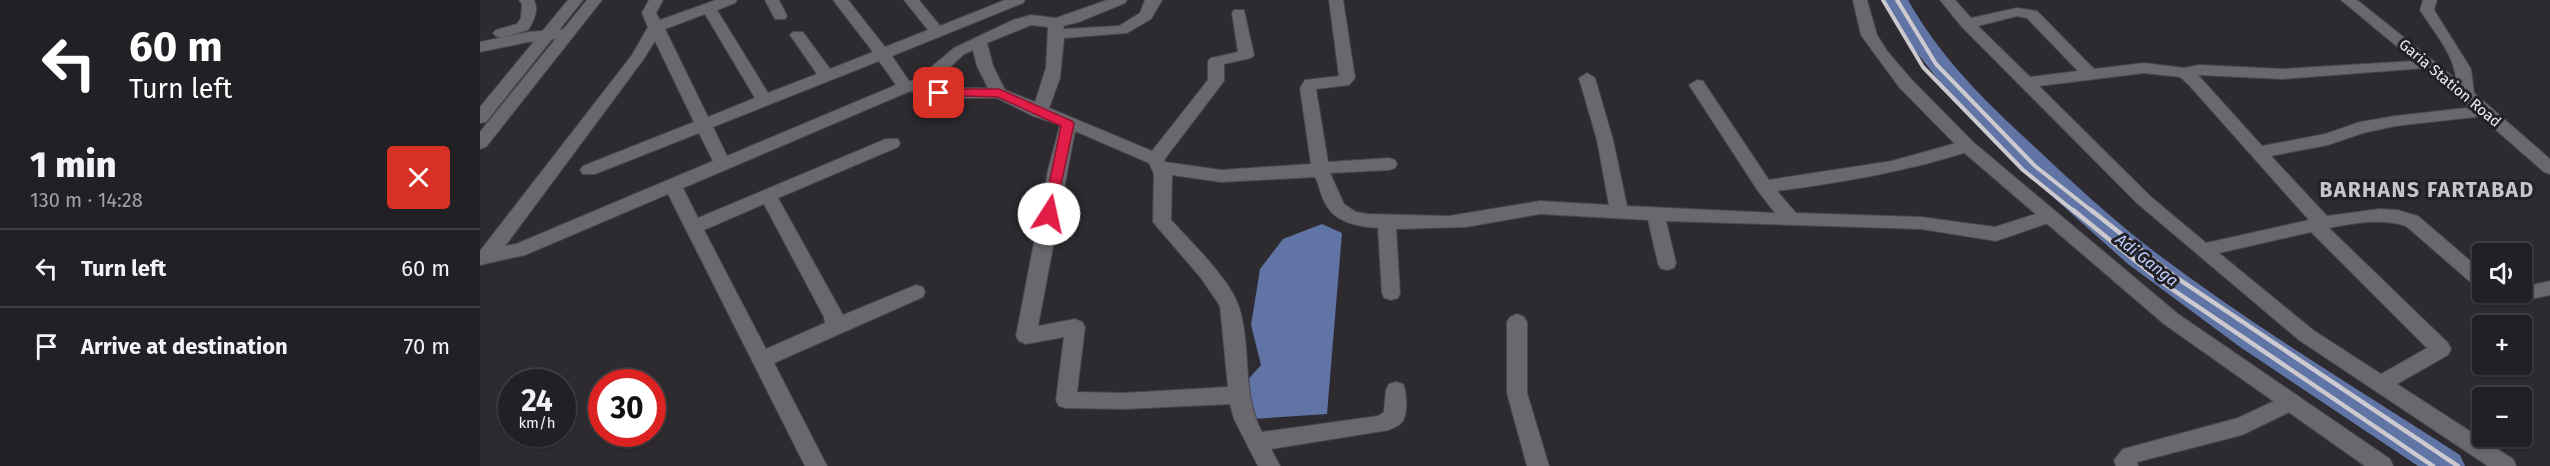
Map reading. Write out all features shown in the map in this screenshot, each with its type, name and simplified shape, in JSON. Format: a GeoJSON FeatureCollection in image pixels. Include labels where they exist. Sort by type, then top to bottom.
{"type":"FeatureCollection","features":[{"type":"Feature","properties":{"kind":"street"},"geometry":{"type":"LineString","coordinates":[[480,37],[523,27],[528,18],[529,3],[526,0]]}},
{"type":"Feature","properties":{"kind":"street"},"geometry":{"type":"LineString","coordinates":[[481,116],[544,36],[576,0]]}},
{"type":"Feature","properties":{"kind":"street"},"geometry":{"type":"LineString","coordinates":[[480,143],[595,0]]}},
{"type":"Feature","properties":{"kind":"street"},"geometry":{"type":"LineString","coordinates":[[656,0],[649,13],[722,163]]}},
{"type":"Feature","properties":{"kind":"street"},"geometry":{"type":"LineString","coordinates":[[484,257],[638,57],[656,27],[730,0]]}},
{"type":"Feature","properties":{"kind":"street"},"geometry":{"type":"LineString","coordinates":[[772,0],[780,16]]}},
{"type":"Feature","properties":{"kind":"street"},"geometry":{"type":"LineString","coordinates":[[840,0],[913,86],[939,93],[999,93],[1158,163],[1221,176],[1321,171],[1389,164]]}},
{"type":"Feature","properties":{"kind":"street"},"geometry":{"type":"LineString","coordinates":[[911,0],[937,32]]}},
{"type":"Feature","properties":{"kind":"street"},"geometry":{"type":"LineString","coordinates":[[589,170],[937,32],[984,6],[1018,0]]}},
{"type":"Feature","properties":{"kind":"street"},"geometry":{"type":"LineString","coordinates":[[1056,28],[1098,4],[1119,0]]}},
{"type":"Feature","properties":{"kind":"street"},"geometry":{"type":"LineString","coordinates":[[484,257],[519,250],[722,163],[913,86],[959,51],[1003,30],[1031,20],[1056,28],[1122,30],[1146,16],[1152,1],[1155,0]]}},
{"type":"Feature","properties":{"kind":"street"},"geometry":{"type":"LineString","coordinates":[[1336,0],[1347,78],[1343,81],[1311,84],[1308,88],[1321,171],[1327,181],[1330,198],[1344,214],[1363,221],[1387,223],[1478,219],[1518,209],[1559,206],[1656,214],[1921,224],[1996,234],[2048,216]]}},
{"type":"Feature","properties":{"kind":"street"},"geometry":{"type":"LineString","coordinates":[[1860,0],[1869,35],[1882,54],[1905,83],[1967,146],[2171,319],[2382,466]]}},
{"type":"Feature","properties":{"kind":"street"},"geometry":{"type":"LineString","coordinates":[[1947,0],[1967,24],[2025,83],[2144,200],[2203,250],[2306,335],[2505,466]]}},
{"type":"Feature","properties":{"kind":"street","name":"Garia Station Road"},"geometry":{"type":"LineString","coordinates":[[2348,0],[2466,95],[2550,168]]}},
{"type":"Feature","properties":{"kind":"street"},"geometry":{"type":"LineString","coordinates":[[2430,0],[2427,10],[2463,69],[2466,95]]}},
{"type":"Feature","properties":{"kind":"street"},"geometry":{"type":"LineString","coordinates":[[984,6],[1003,30]]}},
{"type":"Feature","properties":{"kind":"street"},"geometry":{"type":"LineString","coordinates":[[709,8],[765,101]]}},
{"type":"Feature","properties":{"kind":"street"},"geometry":{"type":"LineString","coordinates":[[1967,24],[2017,12],[2032,14],[2090,75]]}},
{"type":"Feature","properties":{"kind":"street"},"geometry":{"type":"LineString","coordinates":[[1158,163],[1216,81],[1216,61],[1246,55],[1239,13]]}},
{"type":"Feature","properties":{"kind":"street"},"geometry":{"type":"LineString","coordinates":[[1039,112],[1051,86],[1055,68],[1056,28]]}},
{"type":"Feature","properties":{"kind":"street"},"geometry":{"type":"LineString","coordinates":[[480,47],[567,34]]}},
{"type":"Feature","properties":{"kind":"street"},"geometry":{"type":"LineString","coordinates":[[798,35],[826,75]]}},
{"type":"Feature","properties":{"kind":"street"},"geometry":{"type":"LineString","coordinates":[[979,41],[985,66],[999,93]]}},
{"type":"Feature","properties":{"kind":"street"},"geometry":{"type":"LineString","coordinates":[[2025,83],[2144,68],[2184,73],[2199,70],[2295,74],[2426,63]]}},
{"type":"Feature","properties":{"kind":"street"},"geometry":{"type":"LineString","coordinates":[[2184,73],[2195,81],[2319,224],[2441,349],[2381,384]]}},
{"type":"Feature","properties":{"kind":"street"},"geometry":{"type":"LineString","coordinates":[[1587,78],[1607,152],[1619,212]]}},
{"type":"Feature","properties":{"kind":"street"},"geometry":{"type":"LineString","coordinates":[[1697,85],[1764,187],[1790,218]]}},
{"type":"Feature","properties":{"kind":"street"},"geometry":{"type":"LineString","coordinates":[[2258,153],[2328,139],[2360,128],[2395,121],[2484,111]]}},
{"type":"Feature","properties":{"kind":"street"},"geometry":{"type":"LineString","coordinates":[[1068,124],[1057,170],[1026,336],[1075,327],[1066,400],[1238,395]]}},
{"type":"Feature","properties":{"kind":"street"},"geometry":{"type":"LineString","coordinates":[[694,227],[892,142]]}},
{"type":"Feature","properties":{"kind":"street"},"geometry":{"type":"LineString","coordinates":[[1764,187],[1861,173],[1936,156],[1967,146]]}},
{"type":"Feature","properties":{"kind":"street"},"geometry":{"type":"LineString","coordinates":[[1158,163],[1164,184],[1160,215],[1162,222],[1208,273],[1229,305],[1233,324],[1238,395],[1244,419],[1269,466]]}},
{"type":"Feature","properties":{"kind":"street"},"geometry":{"type":"LineString","coordinates":[[672,184],[816,466]]}},
{"type":"Feature","properties":{"kind":"street"},"geometry":{"type":"LineString","coordinates":[[768,195],[834,317],[835,327]]}},
{"type":"Feature","properties":{"kind":"street"},"geometry":{"type":"LineString","coordinates":[[1656,214],[1666,263]]}},
{"type":"Feature","properties":{"kind":"street"},"geometry":{"type":"LineString","coordinates":[[2203,250],[2319,224],[2383,214],[2399,216],[2412,221],[2472,272]]}},
{"type":"Feature","properties":{"kind":"street"},"geometry":{"type":"LineString","coordinates":[[1387,223],[1391,292]]}},
{"type":"Feature","properties":{"kind":"street"},"geometry":{"type":"LineString","coordinates":[[2532,292],[2550,288]]}},
{"type":"Feature","properties":{"kind":"street"},"geometry":{"type":"LineString","coordinates":[[762,360],[916,292]]}},
{"type":"Feature","properties":{"kind":"street"},"geometry":{"type":"LineString","coordinates":[[1517,322],[1517,393],[1538,466]]}},
{"type":"Feature","properties":{"kind":"street"},"geometry":{"type":"LineString","coordinates":[[1257,442],[1382,424],[1394,417],[1396,390]]}},
{"type":"Feature","properties":{"kind":"street"},"geometry":{"type":"LineString","coordinates":[[2127,466],[2124,460],[2131,455],[2242,426],[2289,403]]}},
{"type":"Feature","properties":{"kind":"water"},"geometry":{"type":"Polygon","coordinates":[[[1322,224],[1342,233],[1327,414],[1253,419],[1243,385],[1261,365],[1251,325],[1260,269],[1283,239],[1322,224]]]}},
{"type":"Feature","properties":{"kind":"waterway","name":"Adi Ganga"},"geometry":{"type":"LineString","coordinates":[[1896,0],[1932,56],[1961,89],[2039,168],[2122,242],[2214,312],[2447,466]]}},
{"type":"Feature","properties":{"kind":"railway"},"geometry":{"type":"LineString","coordinates":[[1883,0],[1923,67],[2023,170],[2075,212]]}},
{"type":"Feature","properties":{"kind":"railway"},"geometry":{"type":"LineString","coordinates":[[1897,0],[1936,64],[2035,166],[2093,212]]}},
{"type":"Feature","properties":{"kind":"railway"},"geometry":{"type":"LineString","coordinates":[[2073,210],[2163,283],[2433,466]]}},
{"type":"Feature","properties":{"kind":"railway"},"geometry":{"type":"LineString","coordinates":[[2091,210],[2174,276],[2458,466]]}},
{"type":"Feature","properties":{"kind":"district","name":"BARHANS FARTABAD"},"geometry":{"type":"Point","coordinates":[2427,190]}},
{"type":"Feature","properties":{"kind":"route"},"geometry":{"type":"LineString","coordinates":[[939,93],[999,93],[1068,124],[1049,214]]}}]}
